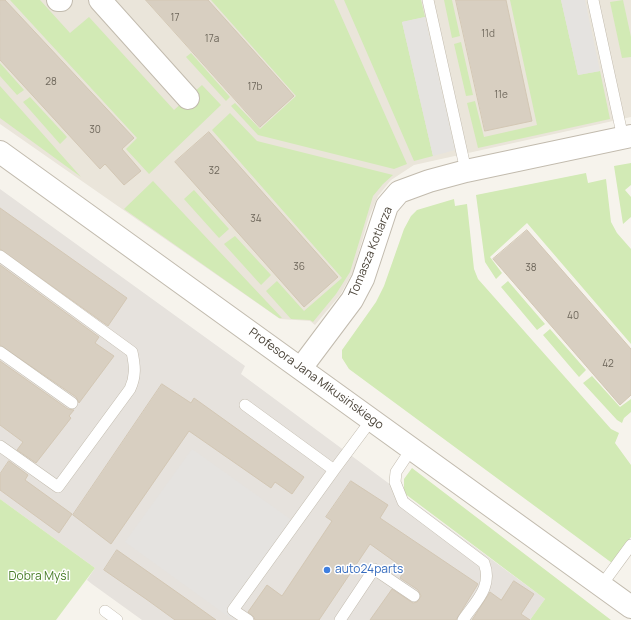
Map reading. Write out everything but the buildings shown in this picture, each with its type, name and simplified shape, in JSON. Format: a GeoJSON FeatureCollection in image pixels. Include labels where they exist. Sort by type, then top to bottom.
{"type":"FeatureCollection","features":[{"type":"Feature","properties":{"kind":"street"},"geometry":{"type":"LineString","coordinates":[[100,0],[188,98]]}},
{"type":"Feature","properties":{"kind":"street","name":"Tomasza Kotlarza"},"geometry":{"type":"LineString","coordinates":[[301,368],[352,300],[363,279],[388,206],[400,192],[415,185],[466,171],[627,137]]}},
{"type":"Feature","properties":{"kind":"street","name":"Profesora Jana Mikusińskiego"},"geometry":{"type":"LineString","coordinates":[[0,152],[631,607]]}},
{"type":"Feature","properties":{"kind":"lane"},"geometry":{"type":"LineString","coordinates":[[428,0],[466,171]]}},
{"type":"Feature","properties":{"kind":"lane","name":"Tomasza Kotlarza"},"geometry":{"type":"LineString","coordinates":[[592,0],[627,137]]}},
{"type":"Feature","properties":{"kind":"lane"},"geometry":{"type":"LineString","coordinates":[[0,256],[132,352],[135,365],[134,379],[130,388],[58,487],[0,446]]}},
{"type":"Feature","properties":{"kind":"lane"},"geometry":{"type":"LineString","coordinates":[[0,352],[72,403]]}},
{"type":"Feature","properties":{"kind":"lane"},"geometry":{"type":"LineString","coordinates":[[245,405],[334,470]]}},
{"type":"Feature","properties":{"kind":"lane"},"geometry":{"type":"LineString","coordinates":[[248,620],[233,610],[372,419]]}},
{"type":"Feature","properties":{"kind":"lane"},"geometry":{"type":"LineString","coordinates":[[412,448],[396,472],[395,482],[403,502],[484,563],[488,572],[487,584],[463,620]]}},
{"type":"Feature","properties":{"kind":"lane"},"geometry":{"type":"LineString","coordinates":[[602,586],[631,546]]}},
{"type":"Feature","properties":{"kind":"lane"},"geometry":{"type":"LineString","coordinates":[[340,620],[374,569],[414,596]]}},
{"type":"Feature","properties":{"kind":"lane"},"geometry":{"type":"LineString","coordinates":[[105,611],[118,620]]}},
{"type":"Feature","properties":{"kind":"shaded area"},"geometry":{"type":"Polygon","coordinates":[[[0,0],[631,0],[631,117],[414,165],[391,180],[378,196],[369,217],[353,272],[340,295],[315,325],[310,321],[280,319],[0,124],[0,0]]]}},
{"type":"Feature","properties":{"kind":"shaded area"},"geometry":{"type":"Polygon","coordinates":[[[561,0],[585,0],[600,71],[578,75],[561,0]]]}},
{"type":"Feature","properties":{"kind":"shaded area"},"geometry":{"type":"Polygon","coordinates":[[[425,17],[455,150],[433,156],[402,22],[425,17]]]}},
{"type":"Feature","properties":{"kind":"shaded area"},"geometry":{"type":"Polygon","coordinates":[[[0,189],[245,366],[241,374],[545,599],[530,620],[142,620],[87,580],[95,568],[0,499],[0,189]]]}},
{"type":"Feature","properties":{"kind":"shaded area"},"geometry":{"type":"Polygon","coordinates":[[[192,449],[300,526],[233,620],[125,542],[192,449]]]}},
{"type":"Feature","properties":{"kind":"green space"},"geometry":{"type":"Polygon","coordinates":[[[10,0],[40,0],[70,33],[89,17],[174,110],[202,85],[221,105],[149,174],[126,149],[137,138],[10,0]]]}},
{"type":"Feature","properties":{"kind":"green space"},"geometry":{"type":"Polygon","coordinates":[[[211,0],[334,0],[407,164],[394,169],[258,135],[231,106],[235,103],[260,129],[296,96],[211,0]]]}},
{"type":"Feature","properties":{"kind":"green space"},"geometry":{"type":"Polygon","coordinates":[[[344,0],[421,0],[425,17],[402,22],[433,156],[414,161],[344,0]]]}},
{"type":"Feature","properties":{"kind":"green space"},"geometry":{"type":"Polygon","coordinates":[[[444,0],[452,0],[460,36],[452,38],[444,0]]]}},
{"type":"Feature","properties":{"kind":"green space"},"geometry":{"type":"Polygon","coordinates":[[[510,0],[561,0],[578,75],[600,71],[610,119],[478,148],[467,103],[475,101],[484,137],[537,125],[510,0]]]}},
{"type":"Feature","properties":{"kind":"green space"},"geometry":{"type":"Polygon","coordinates":[[[623,0],[631,37],[631,57],[622,58],[610,2],[623,0]]]}},
{"type":"Feature","properties":{"kind":"green space"},"geometry":{"type":"Polygon","coordinates":[[[461,42],[473,95],[466,96],[454,44],[461,42]]]}},
{"type":"Feature","properties":{"kind":"green space"},"geometry":{"type":"Polygon","coordinates":[[[191,53],[230,97],[226,101],[186,57],[191,53]]]}},
{"type":"Feature","properties":{"kind":"green space"},"geometry":{"type":"Polygon","coordinates":[[[0,63],[24,90],[17,95],[0,76],[0,63]]]}},
{"type":"Feature","properties":{"kind":"green space"},"geometry":{"type":"Polygon","coordinates":[[[0,86],[81,177],[0,118],[0,86]]]}},
{"type":"Feature","properties":{"kind":"green space"},"geometry":{"type":"Polygon","coordinates":[[[30,97],[67,137],[60,144],[23,102],[30,97]]]}},
{"type":"Feature","properties":{"kind":"green space"},"geometry":{"type":"Polygon","coordinates":[[[230,113],[257,141],[393,175],[373,196],[350,272],[336,294],[313,322],[310,320],[291,319],[266,291],[277,281],[304,311],[342,278],[212,130],[230,113]]]}},
{"type":"Feature","properties":{"kind":"green space"},"geometry":{"type":"Polygon","coordinates":[[[631,163],[631,185],[625,190],[631,197],[631,217],[623,224],[614,166],[631,163]]]}},
{"type":"Feature","properties":{"kind":"green space"},"geometry":{"type":"Polygon","coordinates":[[[586,173],[588,183],[606,179],[611,222],[617,233],[631,249],[631,344],[527,223],[490,257],[502,273],[496,279],[485,262],[476,195],[586,173]]]}},
{"type":"Feature","properties":{"kind":"green space"},"geometry":{"type":"Polygon","coordinates":[[[153,181],[282,318],[279,318],[124,209],[153,181]]]}},
{"type":"Feature","properties":{"kind":"green space"},"geometry":{"type":"Polygon","coordinates":[[[194,190],[229,229],[219,238],[184,199],[194,190]]]}},
{"type":"Feature","properties":{"kind":"green space"},"geometry":{"type":"Polygon","coordinates":[[[454,199],[455,206],[467,204],[474,269],[478,279],[611,429],[619,433],[615,443],[631,465],[631,537],[612,563],[349,369],[342,358],[342,350],[376,302],[384,286],[404,229],[411,216],[417,210],[454,199]]]}},
{"type":"Feature","properties":{"kind":"green space"},"geometry":{"type":"Polygon","coordinates":[[[235,236],[271,275],[261,285],[224,244],[235,236]]]}},
{"type":"Feature","properties":{"kind":"green space"},"geometry":{"type":"Polygon","coordinates":[[[508,281],[545,324],[537,330],[501,287],[508,281]]]}},
{"type":"Feature","properties":{"kind":"green space"},"geometry":{"type":"Polygon","coordinates":[[[550,329],[586,370],[579,377],[543,335],[550,329]]]}},
{"type":"Feature","properties":{"kind":"green space"},"geometry":{"type":"Polygon","coordinates":[[[592,376],[620,407],[631,399],[631,412],[624,418],[622,423],[617,420],[583,383],[592,376]]]}},
{"type":"Feature","properties":{"kind":"green space"},"geometry":{"type":"Polygon","coordinates":[[[412,468],[611,620],[530,620],[545,599],[404,493],[404,479],[412,468]]]}},
{"type":"Feature","properties":{"kind":"green space","name":"Dobra Myśl"},"geometry":{"type":"Polygon","coordinates":[[[0,499],[95,568],[56,620],[0,620],[0,499]]]}},
{"type":"Feature","properties":{"kind":"place","name":"auto24parts"},"geometry":{"type":"Point","coordinates":[327,570]}}]}
